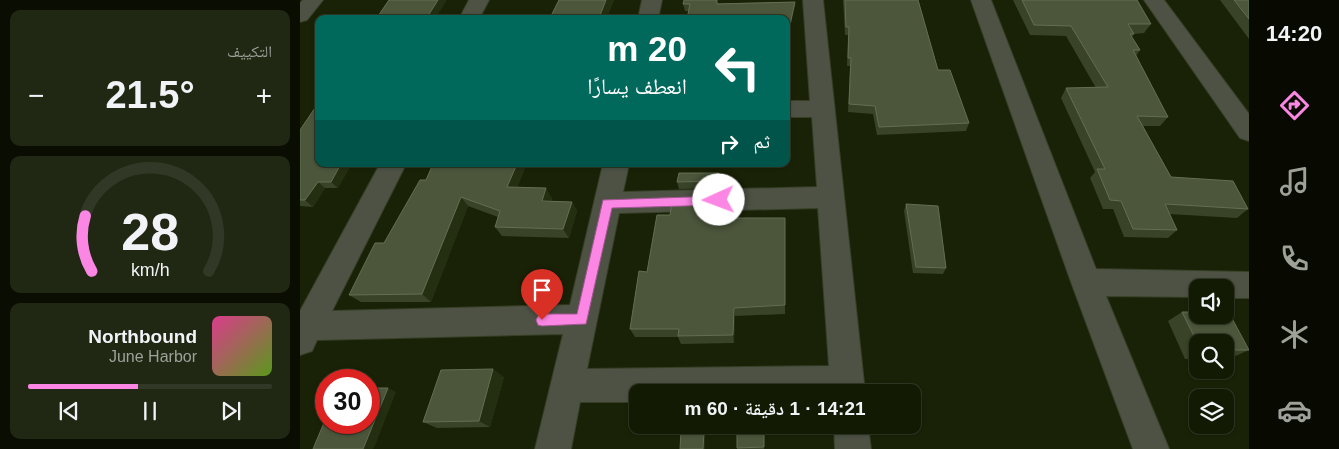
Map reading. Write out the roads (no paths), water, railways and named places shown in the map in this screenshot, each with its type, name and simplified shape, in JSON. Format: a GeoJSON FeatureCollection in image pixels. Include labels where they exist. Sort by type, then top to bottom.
{"type":"FeatureCollection","features":[{"type":"Feature","properties":{"kind":"street"},"geometry":{"type":"LineString","coordinates":[[300,16],[313,0]]}},
{"type":"Feature","properties":{"kind":"street"},"geometry":{"type":"LineString","coordinates":[[471,15],[479,0]]}},
{"type":"Feature","properties":{"kind":"street"},"geometry":{"type":"LineString","coordinates":[[649,15],[652,0]]}},
{"type":"Feature","properties":{"kind":"street"},"geometry":{"type":"LineString","coordinates":[[814,0],[847,384]]}},
{"type":"Feature","properties":{"kind":"street"},"geometry":{"type":"LineString","coordinates":[[981,0],[1086,282],[1151,449]]}},
{"type":"Feature","properties":{"kind":"street"},"geometry":{"type":"LineString","coordinates":[[1154,0],[1249,132]]}},
{"type":"Feature","properties":{"kind":"street"},"geometry":{"type":"LineString","coordinates":[[790,109],[823,109]]}},
{"type":"Feature","properties":{"kind":"street"},"geometry":{"type":"LineString","coordinates":[[302,331],[391,167]]}},
{"type":"Feature","properties":{"kind":"street"},"geometry":{"type":"LineString","coordinates":[[553,449],[615,167]]}},
{"type":"Feature","properties":{"kind":"street"},"geometry":{"type":"LineString","coordinates":[[607,203],[831,197]]}},
{"type":"Feature","properties":{"kind":"street"},"geometry":{"type":"LineString","coordinates":[[1086,282],[1249,285]]}},
{"type":"Feature","properties":{"kind":"street"},"geometry":{"type":"LineString","coordinates":[[302,331],[582,319]]}},
{"type":"Feature","properties":{"kind":"street"},"geometry":{"type":"LineString","coordinates":[[567,386],[629,386]]}},
{"type":"Feature","properties":{"kind":"street"},"geometry":{"type":"LineString","coordinates":[[852,434],[853,449]]}}]}
